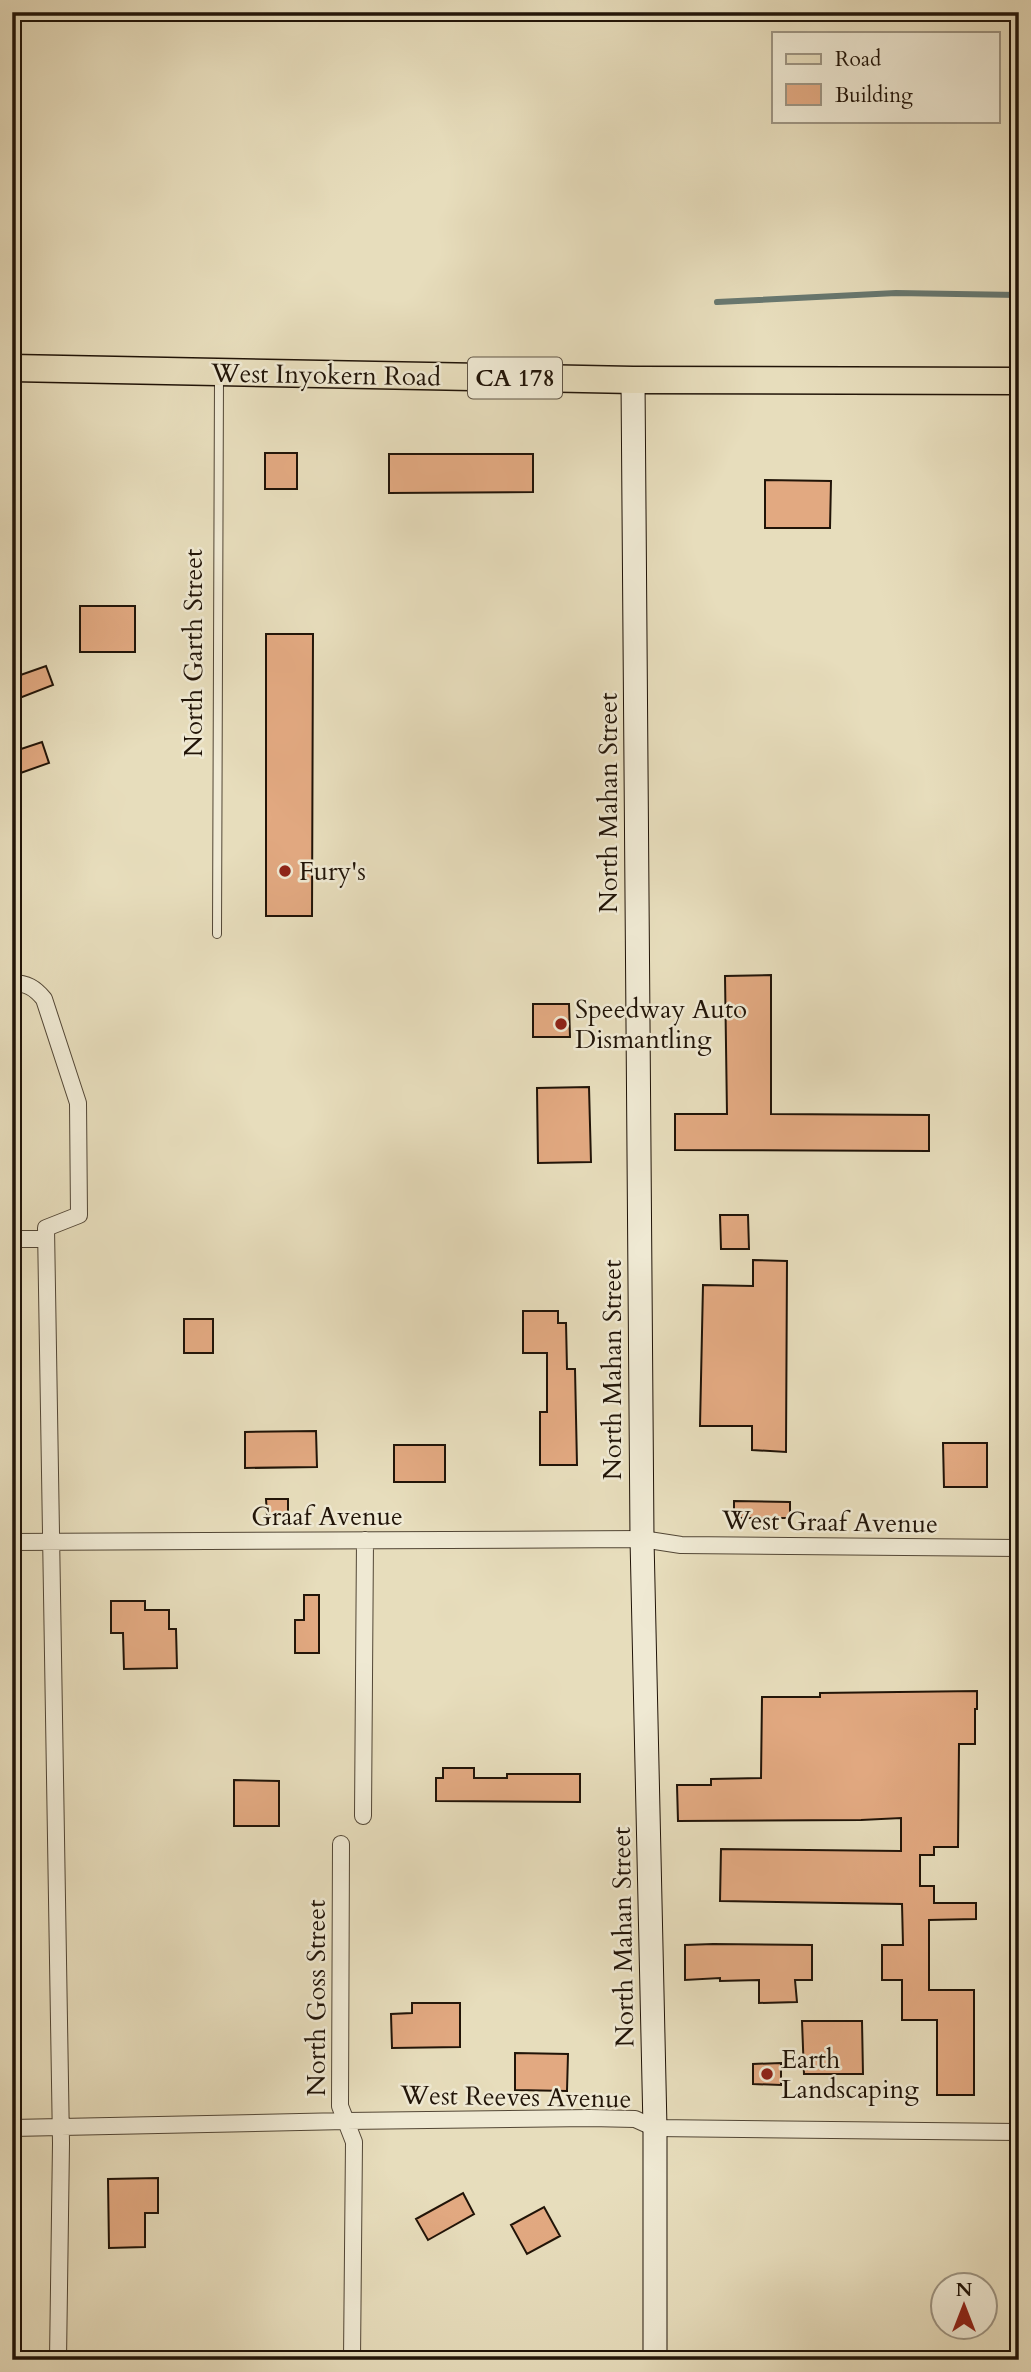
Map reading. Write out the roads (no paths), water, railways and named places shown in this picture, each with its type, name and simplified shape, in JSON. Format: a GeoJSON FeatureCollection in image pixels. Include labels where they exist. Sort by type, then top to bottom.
{"type":"FeatureCollection","features":[{"type":"Feature","properties":{"kind":"main road","name":"West Inyokern Road"},"geometry":{"type":"LineString","coordinates":[[12,368],[632,380],[1019,381]]}},
{"type":"Feature","properties":{"kind":"street","name":"North Mahan Street"},"geometry":{"type":"LineString","coordinates":[[632,380],[642,1539],[655,2128],[655,2360]]}},
{"type":"Feature","properties":{"kind":"street"},"geometry":{"type":"LineString","coordinates":[[12,983],[35,988],[44,999],[78,1103],[79,1215],[46,1228],[61,2128],[58,2360]]}},
{"type":"Feature","properties":{"kind":"street"},"geometry":{"type":"LineString","coordinates":[[12,1239],[46,1239]]}},
{"type":"Feature","properties":{"kind":"street","name":"Graaf Avenue"},"geometry":{"type":"LineString","coordinates":[[12,1542],[642,1539]]}},
{"type":"Feature","properties":{"kind":"street","name":"West Graaf Avenue"},"geometry":{"type":"LineString","coordinates":[[642,1539],[681,1545],[1019,1548]]}},
{"type":"Feature","properties":{"kind":"street"},"geometry":{"type":"LineString","coordinates":[[363,1816],[365,1540]]}},
{"type":"Feature","properties":{"kind":"street","name":"North Goss Street"},"geometry":{"type":"LineString","coordinates":[[341,1844],[340,2106],[354,2142],[352,2360]]}},
{"type":"Feature","properties":{"kind":"street","name":"West Reeves Avenue"},"geometry":{"type":"LineString","coordinates":[[12,2128],[346,2120],[635,2119],[655,2128],[1019,2132]]}},
{"type":"Feature","properties":{"kind":"lane","name":"North Garth Street"},"geometry":{"type":"LineString","coordinates":[[217,934],[219,373]]}},
{"type":"Feature","properties":{"kind":"waterway"},"geometry":{"type":"LineString","coordinates":[[717,302],[896,293],[1019,295]]}},
{"type":"Feature","properties":{"kind":"place","name":"Fury's"},"geometry":{"type":"Point","coordinates":[285,871]}},
{"type":"Feature","properties":{"kind":"place","name":"Speedway Auto Dismantling"},"geometry":{"type":"Point","coordinates":[561,1024]}},
{"type":"Feature","properties":{"kind":"place","name":"Earth Landscaping"},"geometry":{"type":"Point","coordinates":[767,2074]}}]}
